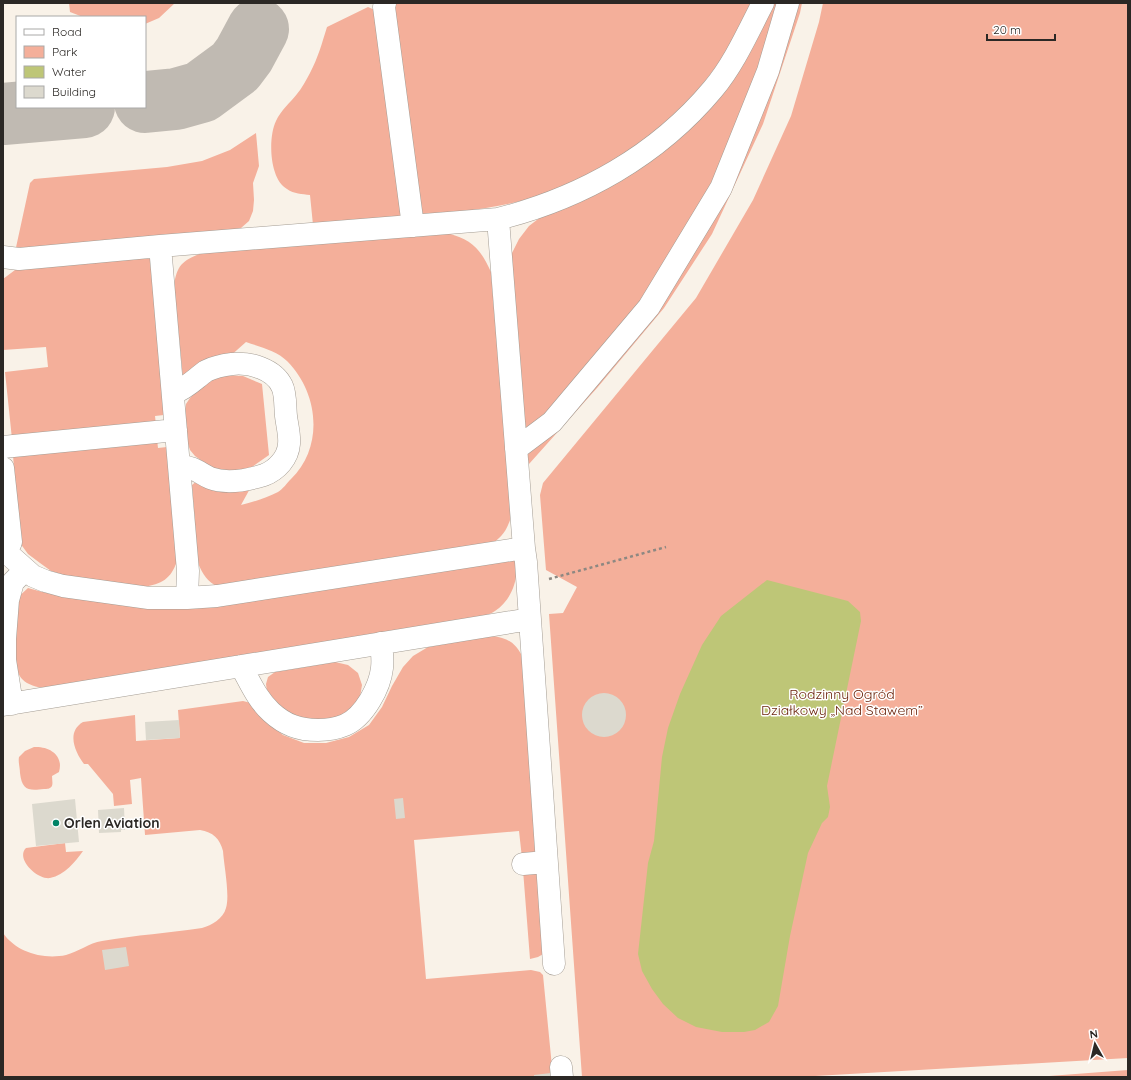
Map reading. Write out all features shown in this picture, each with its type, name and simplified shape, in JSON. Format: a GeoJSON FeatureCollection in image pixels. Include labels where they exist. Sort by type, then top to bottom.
{"type":"FeatureCollection","features":[{"type":"Feature","properties":{"kind":"lane"},"geometry":{"type":"LineString","coordinates":[[385,3],[384,7],[412,226]]}},
{"type":"Feature","properties":{"kind":"lane"},"geometry":{"type":"LineString","coordinates":[[3,256],[19,259],[160,246],[498,219],[523,213],[587,188],[618,171],[652,148],[678,127],[713,89],[740,48],[763,3]]}},
{"type":"Feature","properties":{"kind":"lane"},"geometry":{"type":"LineString","coordinates":[[516,449],[552,422],[649,307],[721,188],[768,72],[788,3]]}},
{"type":"Feature","properties":{"kind":"lane"},"geometry":{"type":"LineString","coordinates":[[498,219],[526,562],[554,964]]}},
{"type":"Feature","properties":{"kind":"lane"},"geometry":{"type":"LineString","coordinates":[[160,246],[174,393],[188,570],[187,598]]}},
{"type":"Feature","properties":{"kind":"lane"},"geometry":{"type":"LineString","coordinates":[[174,393],[183,390],[207,371],[219,366],[246,364],[261,368],[271,374],[283,388],[289,443],[287,454],[283,461],[274,470],[253,478],[225,481],[197,472],[191,466],[180,466]]}},
{"type":"Feature","properties":{"kind":"lane"},"geometry":{"type":"LineString","coordinates":[[3,447],[176,430]]}},
{"type":"Feature","properties":{"kind":"lane"},"geometry":{"type":"LineString","coordinates":[[3,468],[11,542],[5,550],[33,576],[45,582],[63,586],[149,598],[217,596],[524,548]]}},
{"type":"Feature","properties":{"kind":"lane"},"geometry":{"type":"LineString","coordinates":[[25,570],[13,582],[8,600],[5,631],[5,660],[8,704],[530,619]]}},
{"type":"Feature","properties":{"kind":"lane"},"geometry":{"type":"LineString","coordinates":[[241,666],[258,699],[270,712],[282,721],[304,730],[323,730],[346,725],[358,717],[367,706],[374,692],[382,667],[381,643]]}},
{"type":"Feature","properties":{"kind":"lane"},"geometry":{"type":"LineString","coordinates":[[522,864],[546,862]]}},
{"type":"Feature","properties":{"kind":"path"},"geometry":{"type":"LineString","coordinates":[[572,573],[666,547]]}},
{"type":"Feature","properties":{"kind":"green space"},"geometry":{"type":"Polygon","coordinates":[[[69,3],[175,3],[159,18],[146,24],[146,16],[80,16],[70,12],[69,3]]]}},
{"type":"Feature","properties":{"kind":"green space"},"geometry":{"type":"Polygon","coordinates":[[[395,3],[753,3],[722,58],[693,96],[654,132],[611,163],[563,187],[539,196],[509,204],[479,209],[419,215],[391,14],[395,3]]]}},
{"type":"Feature","properties":{"kind":"green space"},"geometry":{"type":"Polygon","coordinates":[[[774,3],[781,3],[725,162],[656,283],[550,410],[525,430],[512,269],[512,253],[519,239],[529,226],[542,216],[623,178],[774,3]]]}},
{"type":"Feature","properties":{"kind":"green space"},"geometry":{"type":"Polygon","coordinates":[[[795,3],[802,3],[800,13],[763,124],[712,234],[664,308],[597,388],[529,464],[527,455],[667,292],[795,3]]]}},
{"type":"Feature","properties":{"kind":"green space","name":"Rodzinny Ogród Działkowy „Nad Stawem”"},"geometry":{"type":"Polygon","coordinates":[[[823,3],[1128,3],[1128,1058],[798,1077],[582,1077],[549,614],[563,613],[577,587],[546,570],[540,495],[543,483],[696,298],[753,200],[791,116],[819,22],[823,3]]]}},
{"type":"Feature","properties":{"kind":"green space"},"geometry":{"type":"Polygon","coordinates":[[[368,7],[377,11],[404,217],[313,225],[310,195],[298,194],[290,191],[281,184],[277,176],[271,147],[273,128],[280,113],[299,92],[310,73],[318,56],[327,27],[368,7]]]}},
{"type":"Feature","properties":{"kind":"green space"},"geometry":{"type":"Polygon","coordinates":[[[256,133],[259,166],[253,183],[253,211],[249,221],[241,228],[231,232],[15,252],[30,183],[34,179],[167,167],[202,161],[230,150],[256,133]]]}},
{"type":"Feature","properties":{"kind":"green space"},"geometry":{"type":"Polygon","coordinates":[[[447,233],[463,239],[474,246],[483,257],[491,272],[511,517],[508,526],[499,538],[492,544],[218,587],[214,585],[206,577],[198,563],[192,485],[198,480],[252,485],[241,505],[260,500],[278,492],[302,466],[309,452],[313,436],[313,420],[311,404],[306,388],[298,374],[287,361],[273,352],[246,342],[228,358],[183,379],[174,285],[179,268],[190,258],[202,253],[447,233]]]}},
{"type":"Feature","properties":{"kind":"green space"},"geometry":{"type":"Polygon","coordinates":[[[150,258],[164,415],[155,416],[156,425],[12,439],[5,372],[48,367],[46,347],[3,350],[3,279],[15,270],[150,258]]]}},
{"type":"Feature","properties":{"kind":"green space"},"geometry":{"type":"Polygon","coordinates":[[[222,375],[243,376],[262,384],[269,455],[252,467],[233,472],[212,468],[195,456],[190,450],[188,444],[185,412],[186,404],[203,384],[222,375]]]}},
{"type":"Feature","properties":{"kind":"green space"},"geometry":{"type":"Polygon","coordinates":[[[157,439],[158,448],[167,447],[177,561],[172,572],[165,580],[143,587],[67,576],[51,571],[28,554],[20,543],[13,455],[157,439]]]}},
{"type":"Feature","properties":{"kind":"green space"},"geometry":{"type":"Polygon","coordinates":[[[514,557],[516,564],[516,580],[514,587],[506,601],[501,606],[481,618],[51,689],[27,683],[20,677],[16,668],[13,646],[14,601],[28,588],[82,600],[153,608],[185,608],[514,557]]]}},
{"type":"Feature","properties":{"kind":"green space"},"geometry":{"type":"Polygon","coordinates":[[[492,636],[502,638],[513,644],[522,656],[537,850],[522,858],[519,831],[414,840],[426,979],[531,970],[540,972],[543,975],[553,1077],[3,1077],[3,933],[8,940],[15,945],[31,953],[48,956],[66,955],[102,941],[202,928],[217,921],[225,912],[226,908],[227,888],[223,851],[218,840],[209,832],[200,830],[145,835],[141,778],[130,780],[132,804],[114,806],[113,794],[88,764],[84,764],[75,748],[73,737],[78,726],[83,722],[135,715],[136,741],[180,738],[178,710],[243,701],[251,703],[265,720],[283,735],[304,743],[326,743],[349,737],[369,725],[382,707],[403,667],[413,656],[428,647],[492,636]]]}},
{"type":"Feature","properties":{"kind":"green space"},"geometry":{"type":"Polygon","coordinates":[[[335,662],[348,665],[358,673],[362,685],[360,697],[353,709],[340,718],[324,722],[290,715],[278,705],[267,692],[266,684],[268,677],[275,672],[335,662]]]}},
{"type":"Feature","properties":{"kind":"green space"},"geometry":{"type":"Polygon","coordinates":[[[34,747],[50,750],[57,756],[59,761],[59,772],[52,776],[52,785],[47,789],[34,790],[27,788],[22,783],[19,757],[25,751],[34,747]]]}},
{"type":"Feature","properties":{"kind":"green space"},"geometry":{"type":"Polygon","coordinates":[[[65,843],[66,852],[83,851],[73,864],[65,871],[50,878],[45,878],[34,872],[29,868],[23,858],[23,853],[26,848],[65,843]]]}},
{"type":"Feature","properties":{"kind":"green space"},"geometry":{"type":"Polygon","coordinates":[[[523,870],[539,874],[545,953],[530,959],[523,870]]]}},
{"type":"Feature","properties":{"kind":"green space"},"geometry":{"type":"Polygon","coordinates":[[[1128,1070],[1128,1077],[1036,1077],[1128,1070]]]}},
{"type":"Feature","properties":{"kind":"water"},"geometry":{"type":"Polygon","coordinates":[[[767,580],[848,601],[860,612],[861,621],[827,786],[830,807],[828,817],[822,823],[808,853],[790,936],[778,1006],[769,1022],[755,1030],[744,1032],[722,1032],[696,1027],[678,1018],[663,1004],[652,989],[642,971],[638,954],[648,863],[654,841],[662,757],[668,728],[680,694],[702,645],[721,616],[767,580]]]}},
{"type":"Feature","properties":{"kind":"building"},"geometry":{"type":"Polygon","coordinates":[[[600,693],[608,693],[613,694],[620,699],[625,706],[625,724],[620,731],[613,736],[600,737],[592,734],[585,727],[582,719],[582,711],[585,703],[592,696],[600,693]]]}},
{"type":"Feature","properties":{"kind":"building"},"geometry":{"type":"Polygon","coordinates":[[[179,720],[180,738],[146,740],[145,722],[179,720]]]}},
{"type":"Feature","properties":{"kind":"building"},"geometry":{"type":"Polygon","coordinates":[[[403,798],[405,818],[396,819],[394,799],[403,798]]]}},
{"type":"Feature","properties":{"kind":"building","name":"Orlen Aviation"},"geometry":{"type":"Polygon","coordinates":[[[75,799],[79,842],[36,846],[32,804],[75,799]]]}},
{"type":"Feature","properties":{"kind":"building"},"geometry":{"type":"Polygon","coordinates":[[[124,808],[125,830],[121,830],[121,832],[99,833],[98,810],[124,808]]]}},
{"type":"Feature","properties":{"kind":"building"},"geometry":{"type":"Polygon","coordinates":[[[126,947],[129,966],[105,970],[102,950],[126,947]]]}},
{"type":"Feature","properties":{"kind":"building"},"geometry":{"type":"Polygon","coordinates":[[[551,1073],[551,1077],[534,1077],[534,1075],[551,1073]]]}},
{"type":"Feature","properties":{"kind":"taxiway"},"geometry":{"type":"LineString","coordinates":[[146,102],[176,99],[201,92],[235,67],[244,55],[258,29]]}},
{"type":"Feature","properties":{"kind":"taxiway"},"geometry":{"type":"LineString","coordinates":[[3,114],[72,108]]}},
{"type":"Feature","properties":{"kind":"place","name":"Orlen Aviation"},"geometry":{"type":"Point","coordinates":[56,823]}}]}
